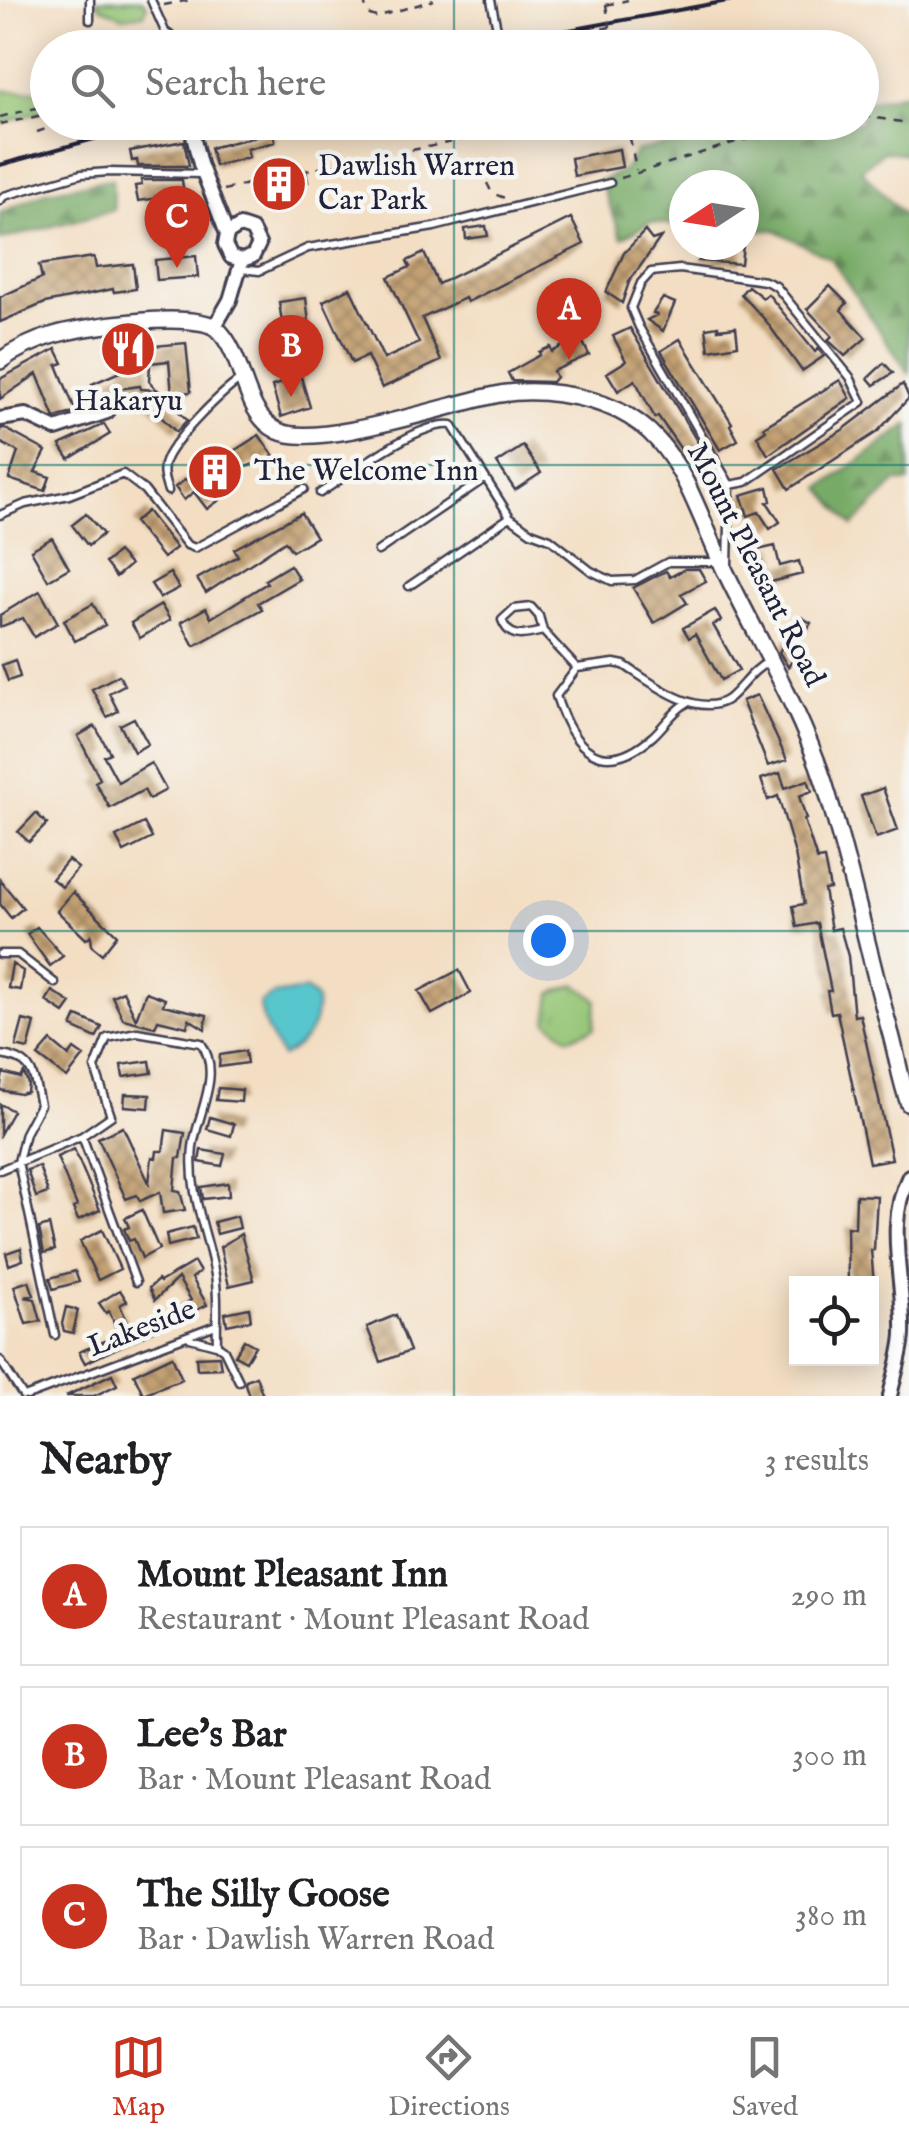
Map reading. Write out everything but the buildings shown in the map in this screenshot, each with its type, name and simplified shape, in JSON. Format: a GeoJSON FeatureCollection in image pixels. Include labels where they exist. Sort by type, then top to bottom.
{"type":"FeatureCollection","features":[{"type":"Feature","properties":{"kind":"street"},"geometry":{"type":"LineString","coordinates":[[194,140],[227,234],[227,251],[241,264]]}},
{"type":"Feature","properties":{"kind":"street"},"geometry":{"type":"LineString","coordinates":[[0,361],[41,339],[85,328],[189,321],[215,326],[230,300],[241,264],[257,250],[256,234],[240,226],[227,234]]}},
{"type":"Feature","properties":{"kind":"street","name":"Mount Pleasant Road"},"geometry":{"type":"LineString","coordinates":[[215,326],[232,350],[266,422],[288,435],[341,431],[503,394],[562,394],[627,414],[654,433],[673,458],[724,570],[801,717],[824,781],[909,1104]]}},
{"type":"Feature","properties":{"kind":"street"},"geometry":{"type":"LineString","coordinates":[[0,419],[26,415],[56,430],[107,412]]}},
{"type":"Feature","properties":{"kind":"street"},"geometry":{"type":"LineString","coordinates":[[890,1396],[903,1336],[896,1243],[899,1198],[909,1176]]}},
{"type":"Feature","properties":{"kind":"lane"},"geometry":{"type":"LineString","coordinates":[[90,0],[90,20]]}},
{"type":"Feature","properties":{"kind":"lane"},"geometry":{"type":"LineString","coordinates":[[491,0],[497,30]]}},
{"type":"Feature","properties":{"kind":"lane"},"geometry":{"type":"LineString","coordinates":[[152,3],[164,30]]}},
{"type":"Feature","properties":{"kind":"lane"},"geometry":{"type":"LineString","coordinates":[[2,198],[81,174],[204,174]]}},
{"type":"Feature","properties":{"kind":"lane"},"geometry":{"type":"LineString","coordinates":[[241,264],[259,271],[308,248],[434,227],[610,183]]}},
{"type":"Feature","properties":{"kind":"lane"},"geometry":{"type":"LineString","coordinates":[[320,492],[402,440],[443,424],[452,425],[510,517],[531,532],[550,539],[590,570],[612,581],[635,580],[668,562],[724,570],[730,485],[631,308],[650,272],[680,269],[766,280],[776,286],[858,389],[862,402],[746,482],[730,485]]}},
{"type":"Feature","properties":{"kind":"lane"},"geometry":{"type":"LineString","coordinates":[[168,490],[163,474],[167,456],[225,389],[244,377]]}},
{"type":"Feature","properties":{"kind":"lane"},"geometry":{"type":"LineString","coordinates":[[0,515],[123,474],[134,479],[188,545],[196,548],[304,488]]}},
{"type":"Feature","properties":{"kind":"lane"},"geometry":{"type":"LineString","coordinates":[[378,552],[484,479]]}},
{"type":"Feature","properties":{"kind":"lane"},"geometry":{"type":"LineString","coordinates":[[409,586],[510,517]]}},
{"type":"Feature","properties":{"kind":"lane"},"geometry":{"type":"LineString","coordinates":[[543,631],[513,635],[502,620],[514,610],[531,606],[540,616],[543,631],[577,668]]}},
{"type":"Feature","properties":{"kind":"lane"},"geometry":{"type":"LineString","coordinates":[[687,702],[648,740],[628,752],[600,758],[579,743],[556,696],[577,668],[614,663],[687,702],[721,702],[760,665],[771,660]]}},
{"type":"Feature","properties":{"kind":"lane"},"geometry":{"type":"LineString","coordinates":[[0,954],[18,954],[55,983]]}},
{"type":"Feature","properties":{"kind":"lane"},"geometry":{"type":"LineString","coordinates":[[0,1170],[82,1136],[111,1116],[95,1068],[108,1038],[136,1032],[201,1044],[208,1053],[210,1079],[194,1143],[191,1182],[216,1278],[217,1345]]}},
{"type":"Feature","properties":{"kind":"lane"},"geometry":{"type":"LineString","coordinates":[[0,1054],[18,1057],[31,1068],[40,1105],[25,1134],[18,1162],[55,1335]]}},
{"type":"Feature","properties":{"kind":"lane"},"geometry":{"type":"LineString","coordinates":[[82,1136],[136,1282]]}},
{"type":"Feature","properties":{"kind":"lane","name":"Lakeside"},"geometry":{"type":"LineString","coordinates":[[25,1396],[216,1325]]}},
{"type":"Feature","properties":{"kind":"lane"},"geometry":{"type":"LineString","coordinates":[[189,1337],[224,1350],[239,1382]]}},
{"type":"Feature","properties":{"kind":"lane"},"geometry":{"type":"LineString","coordinates":[[0,1360],[25,1396]]}},
{"type":"Feature","properties":{"kind":"path"},"geometry":{"type":"LineString","coordinates":[[152,3],[190,0]]}},
{"type":"Feature","properties":{"kind":"path"},"geometry":{"type":"LineString","coordinates":[[364,0],[367,14],[376,17],[434,0]]}},
{"type":"Feature","properties":{"kind":"path"},"geometry":{"type":"LineString","coordinates":[[598,30],[610,28],[606,5],[626,0]]}},
{"type":"Feature","properties":{"kind":"path"},"geometry":{"type":"LineString","coordinates":[[0,117],[30,110]]}},
{"type":"Feature","properties":{"kind":"path"},"geometry":{"type":"LineString","coordinates":[[0,124],[30,118]]}},
{"type":"Feature","properties":{"kind":"path"},"geometry":{"type":"LineString","coordinates":[[879,119],[909,123]]}},
{"type":"Feature","properties":{"kind":"path"},"geometry":{"type":"LineString","coordinates":[[213,194],[302,169],[462,140]]}},
{"type":"Feature","properties":{"kind":"path"},"geometry":{"type":"LineString","coordinates":[[630,140],[636,172]]}},
{"type":"Feature","properties":{"kind":"path"},"geometry":{"type":"LineString","coordinates":[[610,183],[745,140]]}},
{"type":"Feature","properties":{"kind":"path"},"geometry":{"type":"LineString","coordinates":[[486,183],[492,194],[503,196],[512,208]]}},
{"type":"Feature","properties":{"kind":"green space"},"geometry":{"type":"Polygon","coordinates":[[[97,0],[142,0],[147,5],[144,14],[123,17],[99,6],[97,0]]]}},
{"type":"Feature","properties":{"kind":"green space"},"geometry":{"type":"Polygon","coordinates":[[[0,91],[30,91],[30,114],[0,124],[0,91]]]}},
{"type":"Feature","properties":{"kind":"green space"},"geometry":{"type":"Polygon","coordinates":[[[909,92],[909,154],[884,151],[861,170],[909,221],[909,374],[831,259],[775,230],[759,229],[759,170],[669,170],[669,224],[651,222],[622,238],[600,181],[624,170],[637,151],[690,140],[879,140],[879,99],[909,92]]]}},
{"type":"Feature","properties":{"kind":"green space"},"geometry":{"type":"Polygon","coordinates":[[[112,179],[114,210],[0,240],[0,213],[48,191],[112,179]]]}},
{"type":"Feature","properties":{"kind":"green space"},"geometry":{"type":"Polygon","coordinates":[[[909,424],[909,482],[896,482],[853,526],[821,488],[909,424]]]}},
{"type":"Feature","properties":{"kind":"green space"},"geometry":{"type":"Polygon","coordinates":[[[576,984],[597,1000],[594,1028],[569,1038],[547,1021],[551,994],[576,984]]]}},
{"type":"Feature","properties":{"kind":"water"},"geometry":{"type":"Polygon","coordinates":[[[306,990],[316,999],[312,1027],[298,1046],[282,1057],[265,1024],[260,1003],[273,995],[306,990]]]}},
{"type":"Feature","properties":{"kind":"railway"},"geometry":{"type":"LineString","coordinates":[[569,30],[733,0]]}},
{"type":"Feature","properties":{"kind":"railway"},"geometry":{"type":"LineString","coordinates":[[0,165],[90,140]]}},
{"type":"Feature","properties":{"kind":"place","name":"Dawlish Warren Car Park"},"geometry":{"type":"Point","coordinates":[279,184]}},
{"type":"Feature","properties":{"kind":"place","name":"The Silly Goose"},"geometry":{"type":"Point","coordinates":[177,268]}},
{"type":"Feature","properties":{"kind":"place","name":"Hakaryu"},"geometry":{"type":"Point","coordinates":[128,349]}},
{"type":"Feature","properties":{"kind":"place","name":"Mount Pleasant Inn"},"geometry":{"type":"Point","coordinates":[569,360]}},
{"type":"Feature","properties":{"kind":"place","name":"Lee's Bar"},"geometry":{"type":"Point","coordinates":[291,397]}},
{"type":"Feature","properties":{"kind":"place","name":"The Welcome Inn"},"geometry":{"type":"Point","coordinates":[215,472]}}]}
